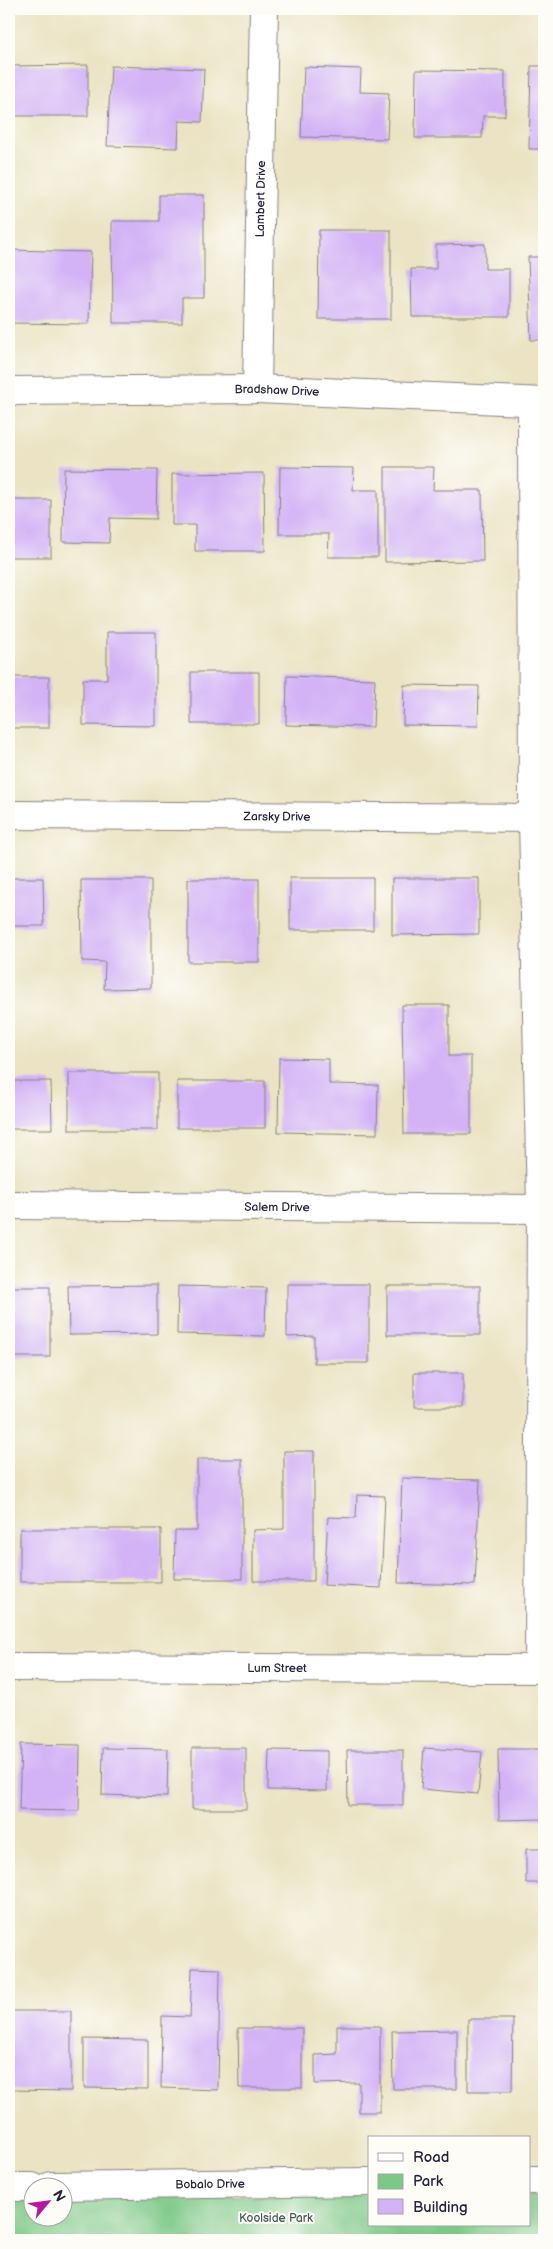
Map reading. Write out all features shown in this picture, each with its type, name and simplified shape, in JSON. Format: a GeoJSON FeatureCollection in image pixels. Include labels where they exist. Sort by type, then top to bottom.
{"type":"FeatureCollection","features":[{"type":"Feature","properties":{"kind":"street","name":"Lambert Drive"},"geometry":{"type":"LineString","coordinates":[[257,389],[264,9]]}},
{"type":"Feature","properties":{"kind":"street","name":"Bradshaw Drive"},"geometry":{"type":"LineString","coordinates":[[9,392],[257,389],[538,403]]}},
{"type":"Feature","properties":{"kind":"street"},"geometry":{"type":"LineString","coordinates":[[538,403],[539,818],[543,1209],[542,1669]]}},
{"type":"Feature","properties":{"kind":"street","name":"Zarsky Drive"},"geometry":{"type":"LineString","coordinates":[[9,815],[539,818]]}},
{"type":"Feature","properties":{"kind":"street","name":"Salem Drive"},"geometry":{"type":"LineString","coordinates":[[9,1205],[543,1209]]}},
{"type":"Feature","properties":{"kind":"street","name":"Lum Street"},"geometry":{"type":"LineString","coordinates":[[9,1667],[542,1669]]}},
{"type":"Feature","properties":{"kind":"street"},"geometry":{"type":"LineString","coordinates":[[530,2180],[544,2180]]}},
{"type":"Feature","properties":{"kind":"street","name":"Bobalo Drive"},"geometry":{"type":"LineString","coordinates":[[72,2186],[368,2182]]}},
{"type":"Feature","properties":{"kind":"street"},"geometry":{"type":"LineString","coordinates":[[9,2187],[22,2187]]}},
{"type":"Feature","properties":{"kind":"green space","name":"Koolside Park"},"geometry":{"type":"Polygon","coordinates":[[[368,2195],[368,2226],[530,2226],[530,2195],[544,2195],[544,2240],[9,2240],[9,2196],[22,2196],[22,2226],[72,2226],[72,2196],[368,2195]]]}},
{"type":"Feature","properties":{"kind":"building"},"geometry":{"type":"Polygon","coordinates":[[[88,65],[88,116],[9,116],[9,66],[88,65]]]}},
{"type":"Feature","properties":{"kind":"building"},"geometry":{"type":"Polygon","coordinates":[[[111,66],[204,69],[202,122],[179,121],[178,148],[107,146],[111,66]]]}},
{"type":"Feature","properties":{"kind":"building"},"geometry":{"type":"Polygon","coordinates":[[[531,66],[544,66],[544,149],[529,149],[531,66]]]}},
{"type":"Feature","properties":{"kind":"building"},"geometry":{"type":"Polygon","coordinates":[[[304,67],[361,69],[360,92],[389,93],[387,139],[301,137],[304,67]]]}},
{"type":"Feature","properties":{"kind":"building"},"geometry":{"type":"Polygon","coordinates":[[[416,70],[505,71],[505,116],[483,116],[482,138],[415,138],[416,70]]]}},
{"type":"Feature","properties":{"kind":"building"},"geometry":{"type":"Polygon","coordinates":[[[159,195],[204,195],[204,298],[182,298],[182,323],[113,323],[112,221],[159,221],[159,195]]]}},
{"type":"Feature","properties":{"kind":"building"},"geometry":{"type":"Polygon","coordinates":[[[319,230],[391,230],[391,319],[318,319],[319,230]]]}},
{"type":"Feature","properties":{"kind":"building"},"geometry":{"type":"Polygon","coordinates":[[[485,244],[485,269],[509,269],[509,317],[412,317],[411,269],[436,269],[436,245],[485,244]]]}},
{"type":"Feature","properties":{"kind":"building"},"geometry":{"type":"Polygon","coordinates":[[[9,250],[91,252],[89,324],[9,323],[9,250]]]}},
{"type":"Feature","properties":{"kind":"building"},"geometry":{"type":"Polygon","coordinates":[[[528,257],[544,257],[544,340],[531,340],[528,257]]]}},
{"type":"Feature","properties":{"kind":"building"},"geometry":{"type":"Polygon","coordinates":[[[280,467],[354,468],[353,490],[378,490],[378,557],[328,557],[329,534],[279,534],[280,467]]]}},
{"type":"Feature","properties":{"kind":"building"},"geometry":{"type":"Polygon","coordinates":[[[385,467],[434,467],[433,490],[482,490],[483,561],[385,562],[385,467]]]}},
{"type":"Feature","properties":{"kind":"building"},"geometry":{"type":"Polygon","coordinates":[[[64,469],[157,470],[156,519],[110,518],[109,543],[63,542],[64,469]]]}},
{"type":"Feature","properties":{"kind":"building"},"geometry":{"type":"Polygon","coordinates":[[[264,473],[265,551],[195,551],[195,525],[172,525],[172,474],[264,473]]]}},
{"type":"Feature","properties":{"kind":"building"},"geometry":{"type":"Polygon","coordinates":[[[9,500],[51,500],[51,557],[9,557],[9,500]]]}},
{"type":"Feature","properties":{"kind":"building"},"geometry":{"type":"Polygon","coordinates":[[[107,632],[156,632],[156,726],[83,725],[83,679],[107,679],[107,632]]]}},
{"type":"Feature","properties":{"kind":"building"},"geometry":{"type":"Polygon","coordinates":[[[191,672],[259,672],[259,724],[191,724],[191,672]]]}},
{"type":"Feature","properties":{"kind":"building"},"geometry":{"type":"Polygon","coordinates":[[[287,676],[375,679],[373,727],[286,725],[287,676]]]}},
{"type":"Feature","properties":{"kind":"building"},"geometry":{"type":"Polygon","coordinates":[[[9,677],[49,677],[49,728],[9,728],[9,677]]]}},
{"type":"Feature","properties":{"kind":"building"},"geometry":{"type":"Polygon","coordinates":[[[404,685],[479,686],[478,726],[403,725],[404,685]]]}},
{"type":"Feature","properties":{"kind":"building"},"geometry":{"type":"Polygon","coordinates":[[[9,878],[43,878],[44,926],[9,926],[9,878]]]}},
{"type":"Feature","properties":{"kind":"building"},"geometry":{"type":"Polygon","coordinates":[[[290,878],[373,878],[373,930],[290,930],[290,878]]]}},
{"type":"Feature","properties":{"kind":"building"},"geometry":{"type":"Polygon","coordinates":[[[392,878],[479,878],[479,934],[392,935],[392,878]]]}},
{"type":"Feature","properties":{"kind":"building"},"geometry":{"type":"Polygon","coordinates":[[[188,879],[259,879],[259,962],[188,962],[188,879]]]}},
{"type":"Feature","properties":{"kind":"building"},"geometry":{"type":"Polygon","coordinates":[[[81,880],[151,880],[151,988],[104,989],[105,962],[82,961],[81,880]]]}},
{"type":"Feature","properties":{"kind":"building"},"geometry":{"type":"Polygon","coordinates":[[[402,1005],[449,1005],[449,1056],[471,1056],[471,1134],[404,1134],[402,1005]]]}},
{"type":"Feature","properties":{"kind":"building"},"geometry":{"type":"Polygon","coordinates":[[[279,1058],[329,1059],[329,1084],[378,1085],[377,1134],[278,1132],[279,1058]]]}},
{"type":"Feature","properties":{"kind":"building"},"geometry":{"type":"Polygon","coordinates":[[[69,1073],[158,1073],[158,1130],[69,1130],[69,1073]]]}},
{"type":"Feature","properties":{"kind":"building"},"geometry":{"type":"Polygon","coordinates":[[[9,1081],[51,1081],[52,1129],[9,1129],[9,1081]]]}},
{"type":"Feature","properties":{"kind":"building"},"geometry":{"type":"Polygon","coordinates":[[[177,1081],[265,1081],[265,1128],[177,1128],[177,1081]]]}},
{"type":"Feature","properties":{"kind":"building"},"geometry":{"type":"Polygon","coordinates":[[[287,1284],[369,1284],[369,1363],[314,1363],[314,1336],[287,1337],[287,1284]]]}},
{"type":"Feature","properties":{"kind":"building"},"geometry":{"type":"Polygon","coordinates":[[[157,1285],[157,1334],[69,1335],[68,1286],[157,1285]]]}},
{"type":"Feature","properties":{"kind":"building"},"geometry":{"type":"Polygon","coordinates":[[[178,1286],[266,1288],[265,1336],[177,1334],[178,1286]]]}},
{"type":"Feature","properties":{"kind":"building"},"geometry":{"type":"Polygon","coordinates":[[[387,1286],[480,1286],[480,1335],[387,1335],[387,1286]]]}},
{"type":"Feature","properties":{"kind":"building"},"geometry":{"type":"Polygon","coordinates":[[[9,1287],[50,1287],[50,1357],[9,1357],[9,1287]]]}},
{"type":"Feature","properties":{"kind":"building"},"geometry":{"type":"Polygon","coordinates":[[[414,1373],[463,1373],[463,1407],[414,1407],[414,1373]]]}},
{"type":"Feature","properties":{"kind":"building"},"geometry":{"type":"Polygon","coordinates":[[[284,1451],[314,1451],[314,1581],[253,1581],[253,1530],[284,1529],[284,1451]]]}},
{"type":"Feature","properties":{"kind":"building"},"geometry":{"type":"Polygon","coordinates":[[[197,1459],[242,1459],[242,1579],[174,1579],[175,1531],[197,1531],[197,1459]]]}},
{"type":"Feature","properties":{"kind":"building"},"geometry":{"type":"Polygon","coordinates":[[[402,1478],[480,1480],[475,1585],[398,1583],[402,1478]]]}},
{"type":"Feature","properties":{"kind":"building"},"geometry":{"type":"Polygon","coordinates":[[[357,1495],[385,1496],[381,1588],[324,1585],[328,1517],[356,1518],[357,1495]]]}},
{"type":"Feature","properties":{"kind":"building"},"geometry":{"type":"Polygon","coordinates":[[[20,1529],[161,1529],[161,1582],[20,1582],[20,1529]]]}},
{"type":"Feature","properties":{"kind":"building"},"geometry":{"type":"Polygon","coordinates":[[[21,1744],[80,1745],[79,1811],[19,1810],[21,1744]]]}},
{"type":"Feature","properties":{"kind":"building"},"geometry":{"type":"Polygon","coordinates":[[[103,1748],[168,1749],[167,1797],[102,1795],[103,1748]]]}},
{"type":"Feature","properties":{"kind":"building"},"geometry":{"type":"Polygon","coordinates":[[[192,1748],[246,1748],[246,1809],[192,1809],[192,1748]]]}},
{"type":"Feature","properties":{"kind":"building"},"geometry":{"type":"Polygon","coordinates":[[[424,1748],[482,1752],[478,1794],[421,1789],[424,1748]]]}},
{"type":"Feature","properties":{"kind":"building"},"geometry":{"type":"Polygon","coordinates":[[[498,1749],[544,1749],[544,1819],[499,1820],[498,1749]]]}},
{"type":"Feature","properties":{"kind":"building"},"geometry":{"type":"Polygon","coordinates":[[[269,1750],[327,1751],[327,1791],[268,1790],[269,1750]]]}},
{"type":"Feature","properties":{"kind":"building"},"geometry":{"type":"Polygon","coordinates":[[[347,1750],[403,1750],[403,1805],[348,1805],[347,1750]]]}},
{"type":"Feature","properties":{"kind":"building"},"geometry":{"type":"Polygon","coordinates":[[[526,1849],[544,1849],[544,1883],[526,1883],[526,1849]]]}},
{"type":"Feature","properties":{"kind":"building"},"geometry":{"type":"Polygon","coordinates":[[[192,1968],[220,1969],[218,2090],[161,2088],[162,2016],[190,2017],[192,1968]]]}},
{"type":"Feature","properties":{"kind":"building"},"geometry":{"type":"Polygon","coordinates":[[[9,2011],[71,2011],[71,2091],[9,2090],[9,2011]]]}},
{"type":"Feature","properties":{"kind":"building"},"geometry":{"type":"Polygon","coordinates":[[[468,2019],[513,2019],[512,2091],[468,2091],[468,2019]]]}},
{"type":"Feature","properties":{"kind":"building"},"geometry":{"type":"Polygon","coordinates":[[[337,2026],[380,2026],[380,2112],[359,2112],[359,2083],[315,2084],[315,2055],[337,2054],[337,2026]]]}},
{"type":"Feature","properties":{"kind":"building"},"geometry":{"type":"Polygon","coordinates":[[[238,2028],[302,2028],[302,2088],[239,2088],[238,2028]]]}},
{"type":"Feature","properties":{"kind":"building"},"geometry":{"type":"Polygon","coordinates":[[[457,2030],[457,2089],[393,2089],[392,2031],[457,2030]]]}},
{"type":"Feature","properties":{"kind":"building"},"geometry":{"type":"Polygon","coordinates":[[[84,2039],[148,2040],[148,2089],[84,2088],[84,2039]]]}}]}
